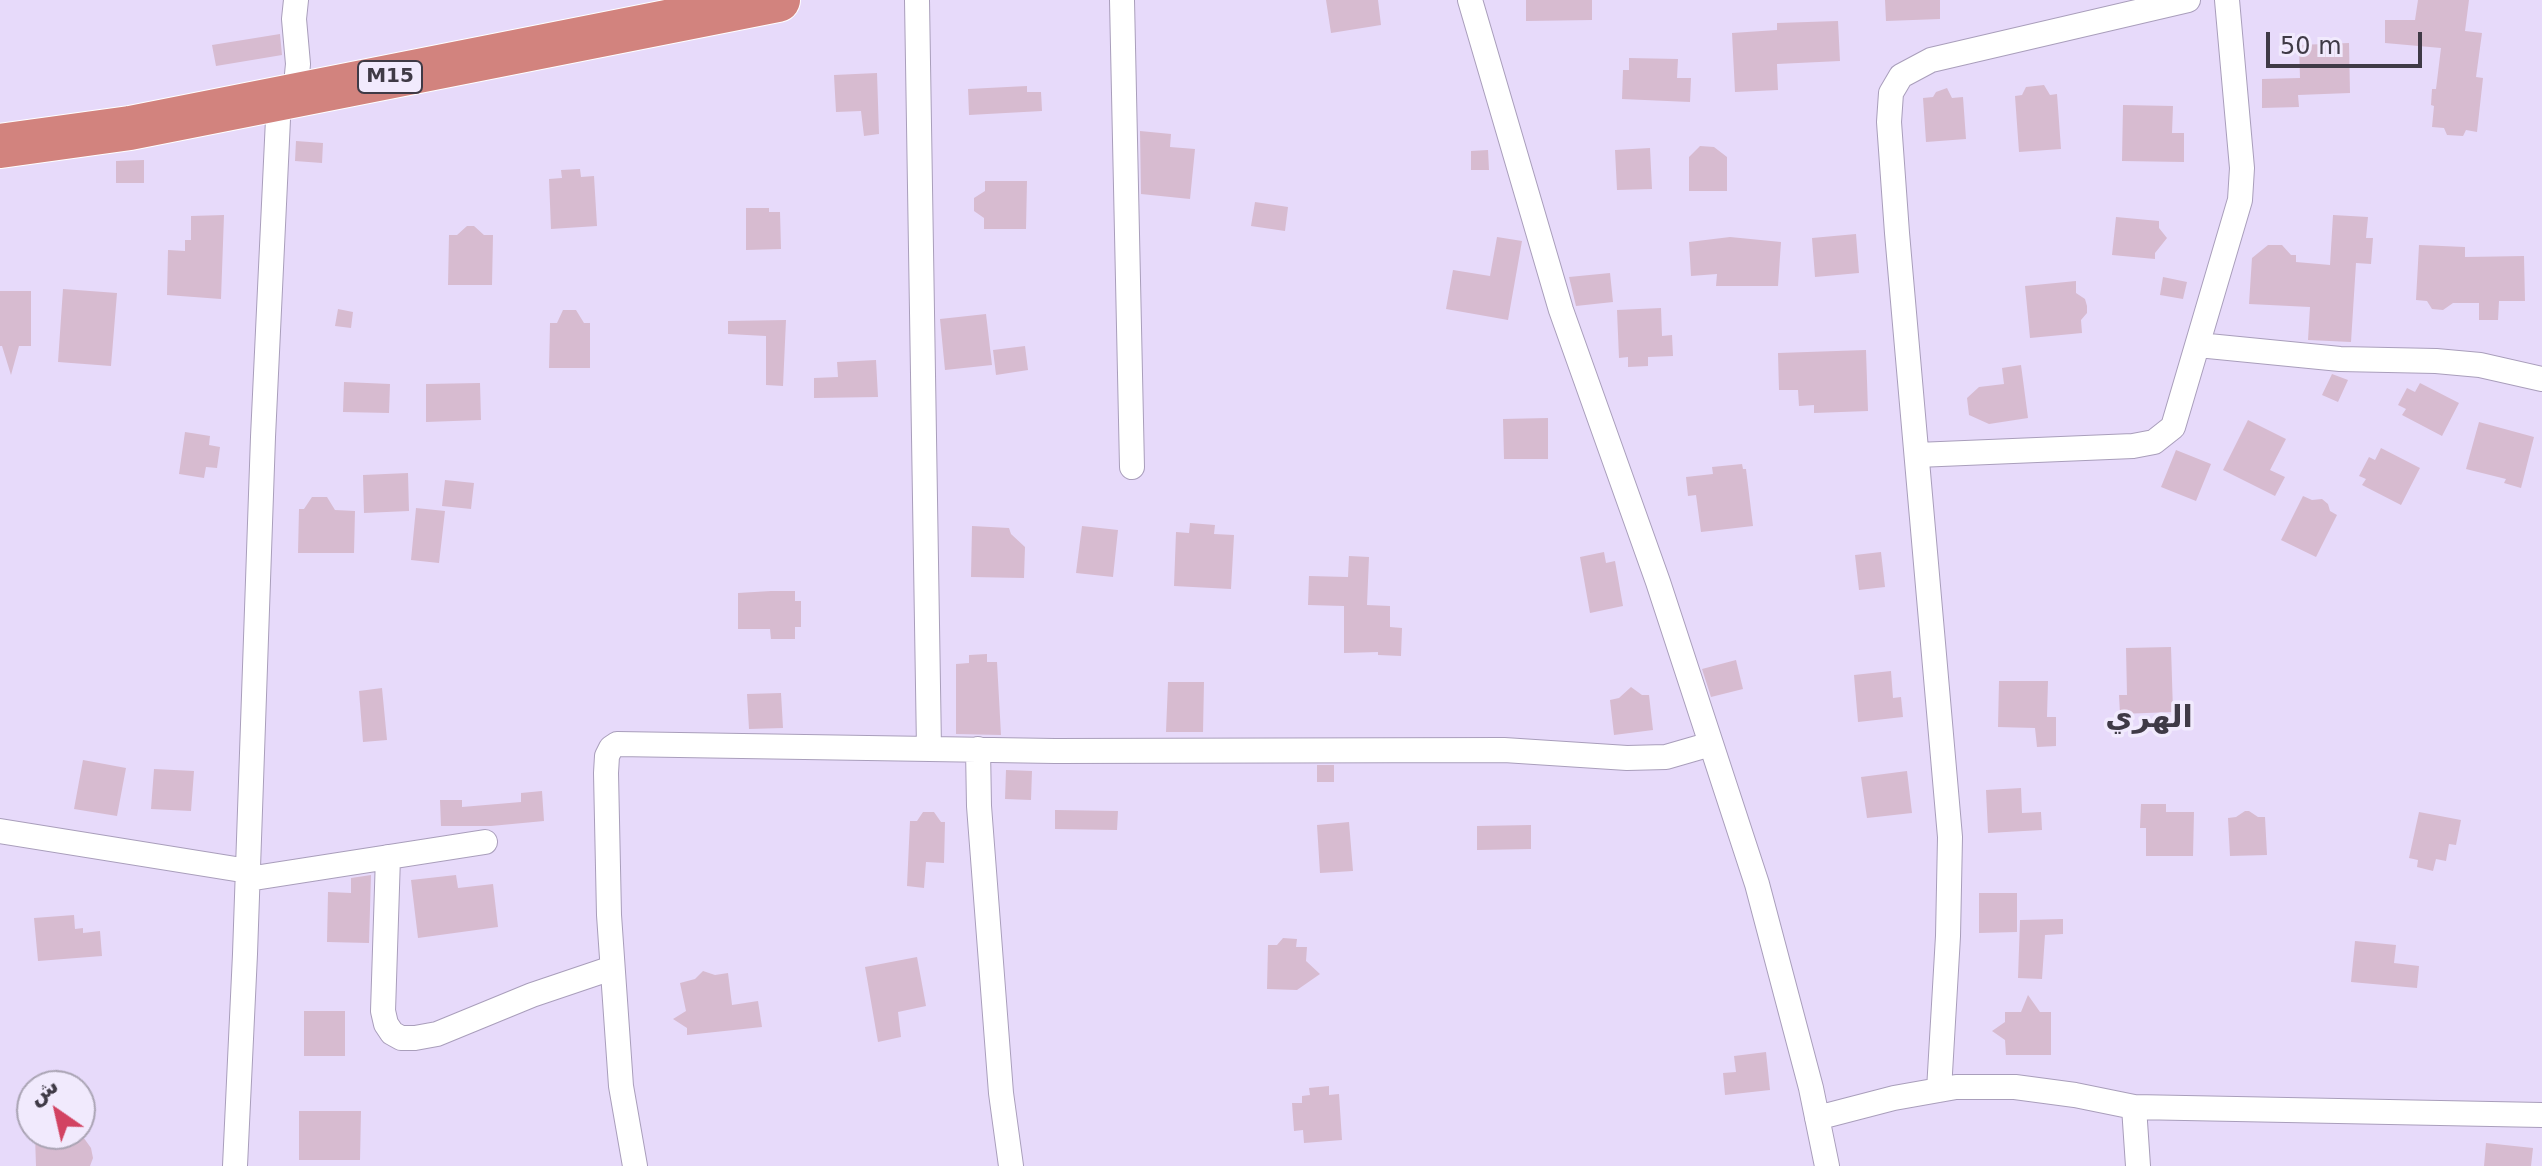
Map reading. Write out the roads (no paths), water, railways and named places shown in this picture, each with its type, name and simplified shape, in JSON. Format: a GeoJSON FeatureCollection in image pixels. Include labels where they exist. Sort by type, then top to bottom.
{"type":"FeatureCollection","features":[{"type":"Feature","properties":{"kind":"highway","name":"M15"},"geometry":{"type":"LineString","coordinates":[[0,146],[130,128],[778,0]]}},
{"type":"Feature","properties":{"kind":"street"},"geometry":{"type":"LineString","coordinates":[[235,1166],[263,437],[287,97],[298,64],[294,19],[296,0]]}},
{"type":"Feature","properties":{"kind":"street"},"geometry":{"type":"LineString","coordinates":[[917,0],[929,748]]}},
{"type":"Feature","properties":{"kind":"street"},"geometry":{"type":"LineString","coordinates":[[1122,0],[1132,467]]}},
{"type":"Feature","properties":{"kind":"street"},"geometry":{"type":"LineString","coordinates":[[1470,0],[1561,310],[1658,582],[1778,955],[1827,1166]]}},
{"type":"Feature","properties":{"kind":"street"},"geometry":{"type":"LineString","coordinates":[[1939,1090],[1950,837],[1889,122],[1891,93],[1901,76],[1931,60],[2188,0]]}},
{"type":"Feature","properties":{"kind":"street"},"geometry":{"type":"LineString","coordinates":[[1917,455],[2133,446],[2154,442],[2173,427],[2240,200],[2242,168],[2227,0]]}},
{"type":"Feature","properties":{"kind":"street"},"geometry":{"type":"LineString","coordinates":[[2198,345],[2340,359],[2480,365],[2542,379]]}},
{"type":"Feature","properties":{"kind":"street"},"geometry":{"type":"LineString","coordinates":[[635,1166],[621,1086],[609,915],[606,773],[607,756],[617,744],[978,749],[1504,750],[1627,758],[1666,757],[1711,744]]}},
{"type":"Feature","properties":{"kind":"street"},"geometry":{"type":"LineString","coordinates":[[978,749],[979,806],[1001,1093],[1011,1166]]}},
{"type":"Feature","properties":{"kind":"street"},"geometry":{"type":"LineString","coordinates":[[0,831],[248,875],[485,842]]}},
{"type":"Feature","properties":{"kind":"street"},"geometry":{"type":"LineString","coordinates":[[388,857],[383,1011],[392,1033],[401,1038],[437,1034],[532,995],[612,968]]}},
{"type":"Feature","properties":{"kind":"street"},"geometry":{"type":"LineString","coordinates":[[1817,1118],[1894,1098],[1956,1087],[2015,1087],[2134,1107],[2542,1115]]}},
{"type":"Feature","properties":{"kind":"street"},"geometry":{"type":"LineString","coordinates":[[2134,1107],[2138,1166]]}},
{"type":"Feature","properties":{"kind":"district","name":"الهري"},"geometry":{"type":"Point","coordinates":[2149,719]}}]}
